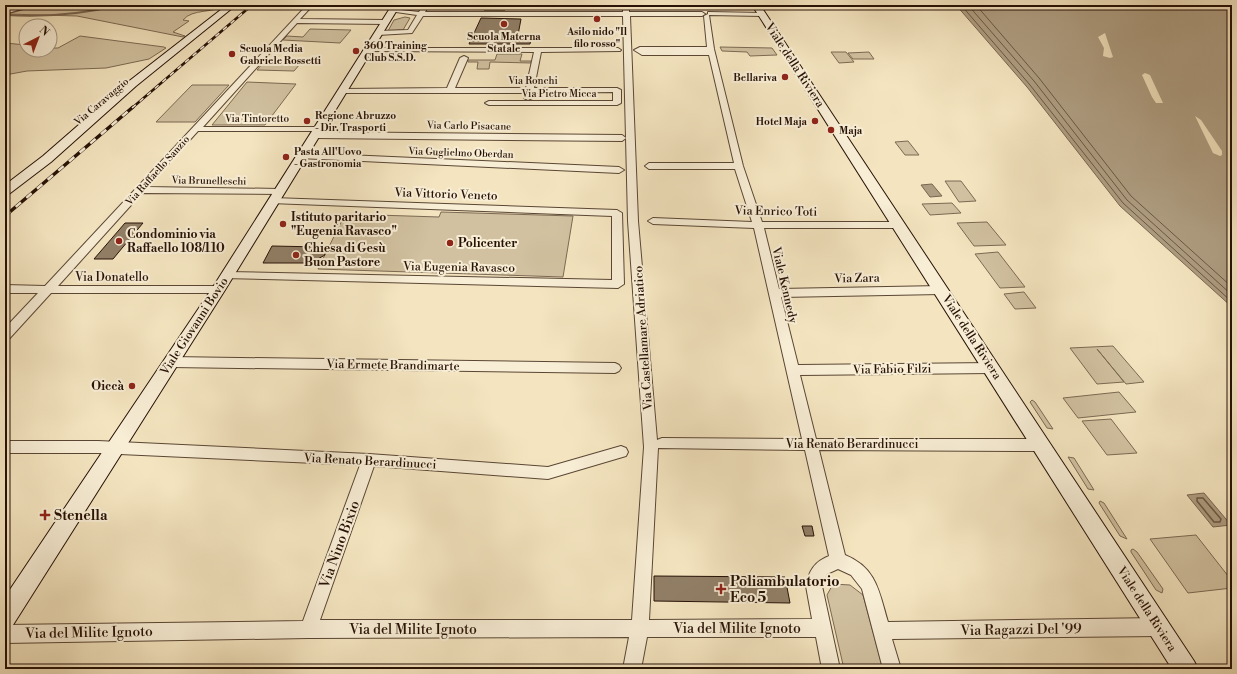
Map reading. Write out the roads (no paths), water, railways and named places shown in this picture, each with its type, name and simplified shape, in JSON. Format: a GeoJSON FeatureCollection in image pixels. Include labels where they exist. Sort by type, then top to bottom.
{"type":"FeatureCollection","features":[{"type":"Feature","properties":{"kind":"street"},"geometry":{"type":"LineString","coordinates":[[5,12],[15,7],[31,5]]}},
{"type":"Feature","properties":{"kind":"street","name":"Via Caravaggio"},"geometry":{"type":"LineString","coordinates":[[5,191],[47,159],[132,84],[232,5]]}},
{"type":"Feature","properties":{"kind":"street","name":"Via Raffaello Sanzio"},"geometry":{"type":"LineString","coordinates":[[5,336],[194,129],[310,5]]}},
{"type":"Feature","properties":{"kind":"street"},"geometry":{"type":"LineString","coordinates":[[295,21],[382,27],[410,32],[426,5]]}},
{"type":"Feature","properties":{"kind":"street"},"geometry":{"type":"LineString","coordinates":[[510,14],[513,5]]}},
{"type":"Feature","properties":{"kind":"street"},"geometry":{"type":"LineString","coordinates":[[394,8],[421,14],[510,14],[626,10],[706,13],[759,9]]}},
{"type":"Feature","properties":{"kind":"street","name":"Viale Giovanni Bovio"},"geometry":{"type":"LineString","coordinates":[[5,617],[227,276],[344,91],[394,8]]}},
{"type":"Feature","properties":{"kind":"street","name":"Viale della Riviera"},"geometry":{"type":"LineString","coordinates":[[759,9],[1186,669]]}},
{"type":"Feature","properties":{"kind":"street","name":"Via Castellamare Adriatico"},"geometry":{"type":"LineString","coordinates":[[626,10],[633,214],[651,447],[640,627],[632,669]]}},
{"type":"Feature","properties":{"kind":"street","name":"Viale Kennedy"},"geometry":{"type":"LineString","coordinates":[[706,13],[712,51],[739,166],[758,225],[838,561]]}},
{"type":"Feature","properties":{"kind":"street"},"geometry":{"type":"LineString","coordinates":[[640,49],[712,51],[642,53],[637,50],[640,49]]}},
{"type":"Feature","properties":{"kind":"street"},"geometry":{"type":"LineString","coordinates":[[368,50],[618,50]]}},
{"type":"Feature","properties":{"kind":"street"},"geometry":{"type":"LineString","coordinates":[[527,103],[538,50]]}},
{"type":"Feature","properties":{"kind":"street"},"geometry":{"type":"LineString","coordinates":[[450,90],[464,58]]}},
{"type":"Feature","properties":{"kind":"street","name":"Via Ronchi"},"geometry":{"type":"LineString","coordinates":[[344,91],[617,90]]}},
{"type":"Feature","properties":{"kind":"street","name":"Via Pietro Micca"},"geometry":{"type":"LineString","coordinates":[[488,103],[617,103],[617,90]]}},
{"type":"Feature","properties":{"kind":"street","name":"Via Tintoretto"},"geometry":{"type":"LineString","coordinates":[[194,129],[318,132]]}},
{"type":"Feature","properties":{"kind":"street","name":"Via Carlo Pisacane"},"geometry":{"type":"LineString","coordinates":[[318,132],[622,138]]}},
{"type":"Feature","properties":{"kind":"street","name":"Via Guglielmo Oberdan"},"geometry":{"type":"LineString","coordinates":[[302,156],[620,170]]}},
{"type":"Feature","properties":{"kind":"street"},"geometry":{"type":"LineString","coordinates":[[648,166],[739,166]]}},
{"type":"Feature","properties":{"kind":"street","name":"Via Brunelleschi"},"geometry":{"type":"LineString","coordinates":[[139,190],[276,197]]}},
{"type":"Feature","properties":{"kind":"street","name":"Via Vittorio Veneto"},"geometry":{"type":"LineString","coordinates":[[276,197],[617,213],[618,284]]}},
{"type":"Feature","properties":{"kind":"street","name":"Via Enrico Toti"},"geometry":{"type":"LineString","coordinates":[[653,221],[758,225],[899,225]]}},
{"type":"Feature","properties":{"kind":"street","name":"Via Eugenia Ravasco"},"geometry":{"type":"LineString","coordinates":[[227,276],[618,284]]}},
{"type":"Feature","properties":{"kind":"street","name":"Via Donatello"},"geometry":{"type":"LineString","coordinates":[[5,290],[218,290]]}},
{"type":"Feature","properties":{"kind":"street","name":"Via Zara"},"geometry":{"type":"LineString","coordinates":[[774,293],[941,290]]}},
{"type":"Feature","properties":{"kind":"street","name":"Via Ermete Brandimarte"},"geometry":{"type":"LineString","coordinates":[[171,362],[615,368]]}},
{"type":"Feature","properties":{"kind":"street","name":"Via Fabio Filzi"},"geometry":{"type":"LineString","coordinates":[[792,370],[992,368]]}},
{"type":"Feature","properties":{"kind":"street","name":"Via Renato Berardinucci"},"geometry":{"type":"LineString","coordinates":[[662,444],[1042,445]]}},
{"type":"Feature","properties":{"kind":"street","name":"Via Renato Berardinucci"},"geometry":{"type":"LineString","coordinates":[[5,447],[115,448],[369,460],[548,473],[621,452]]}},
{"type":"Feature","properties":{"kind":"street","name":"Via Nino Bixio"},"geometry":{"type":"LineString","coordinates":[[308,629],[369,460]]}},
{"type":"Feature","properties":{"kind":"street"},"geometry":{"type":"LineString","coordinates":[[831,669],[814,586],[817,574],[826,565],[838,561],[854,566],[863,575],[869,586],[892,669]]}},
{"type":"Feature","properties":{"kind":"street","name":"Via del Milite Ignoto"},"geometry":{"type":"LineString","coordinates":[[5,634],[308,629],[640,627],[822,628]]}},
{"type":"Feature","properties":{"kind":"street","name":"Via Ragazzi Del '99"},"geometry":{"type":"LineString","coordinates":[[882,630],[1159,627]]}},
{"type":"Feature","properties":{"kind":"water"},"geometry":{"type":"Polygon","coordinates":[[[956,5],[1232,5],[1232,307],[1120,206],[1027,87],[956,5]]]}},
{"type":"Feature","properties":{"kind":"water"},"geometry":{"type":"Polygon","coordinates":[[[932,184],[942,196],[930,197],[921,185],[932,184]]]}},
{"type":"Feature","properties":{"kind":"water"},"geometry":{"type":"Polygon","coordinates":[[[1204,493],[1231,525],[1213,527],[1187,495],[1204,493]]]}},
{"type":"Feature","properties":{"kind":"waterway"},"geometry":{"type":"LineString","coordinates":[[6,15],[35,16],[77,13],[118,5]]}},
{"type":"Feature","properties":{"kind":"railway"},"geometry":{"type":"LineString","coordinates":[[132,108],[252,5]]}},
{"type":"Feature","properties":{"kind":"railway"},"geometry":{"type":"LineString","coordinates":[[5,216],[133,107]]}},
{"type":"Feature","properties":{"kind":"place","name":"Asilo nido \"Il filo rosso\""},"geometry":{"type":"Point","coordinates":[597,19]}},
{"type":"Feature","properties":{"kind":"place","name":"Scuola Materna Statale"},"geometry":{"type":"Point","coordinates":[504,24]}},
{"type":"Feature","properties":{"kind":"place","name":"360 Training Club S.S.D."},"geometry":{"type":"Point","coordinates":[356,51]}},
{"type":"Feature","properties":{"kind":"place","name":"Scuola Media Gabriele Rossetti"},"geometry":{"type":"Point","coordinates":[232,54]}},
{"type":"Feature","properties":{"kind":"place","name":"Bellariva"},"geometry":{"type":"Point","coordinates":[785,77]}},
{"type":"Feature","properties":{"kind":"place","name":"Regione Abruzzo - Dir. Trasporti"},"geometry":{"type":"Point","coordinates":[307,121]}},
{"type":"Feature","properties":{"kind":"place","name":"Hotel Maja"},"geometry":{"type":"Point","coordinates":[815,121]}},
{"type":"Feature","properties":{"kind":"place","name":"Maja"},"geometry":{"type":"Point","coordinates":[831,130]}},
{"type":"Feature","properties":{"kind":"place","name":"Pasta All'Uovo - Gastronomia"},"geometry":{"type":"Point","coordinates":[286,157]}},
{"type":"Feature","properties":{"kind":"place","name":"Istituto paritario \"Eugenia Ravasco\""},"geometry":{"type":"Point","coordinates":[283,224]}},
{"type":"Feature","properties":{"kind":"place","name":"Condominio via Raffaello 108/110"},"geometry":{"type":"Point","coordinates":[119,241]}},
{"type":"Feature","properties":{"kind":"place","name":"Policenter"},"geometry":{"type":"Point","coordinates":[450,243]}},
{"type":"Feature","properties":{"kind":"place","name":"Chiesa di Gesù Buon Pastore"},"geometry":{"type":"Point","coordinates":[296,255]}},
{"type":"Feature","properties":{"kind":"place","name":"Oiccà"},"geometry":{"type":"Point","coordinates":[132,386]}},
{"type":"Feature","properties":{"kind":"place","name":"Stenella"},"geometry":{"type":"Point","coordinates":[45,515]}},
{"type":"Feature","properties":{"kind":"place","name":"Poliambulatorio Eco 5"},"geometry":{"type":"Point","coordinates":[721,589]}}]}
